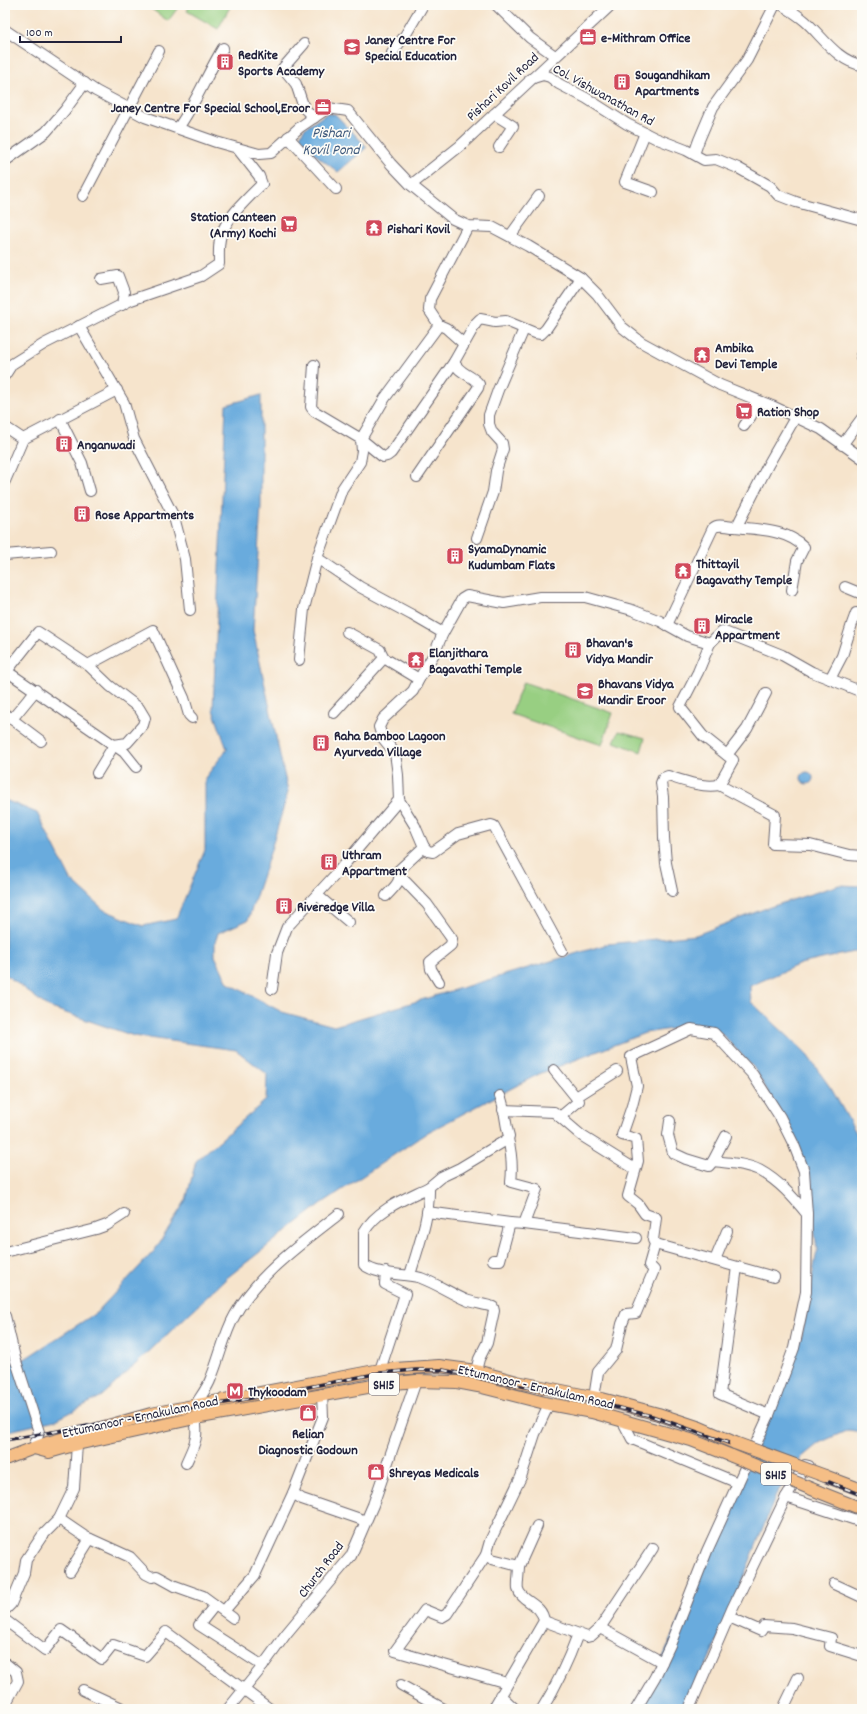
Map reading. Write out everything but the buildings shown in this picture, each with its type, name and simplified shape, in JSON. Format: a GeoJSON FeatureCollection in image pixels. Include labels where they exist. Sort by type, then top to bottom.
{"type":"FeatureCollection","features":[{"type":"Feature","properties":{"kind":"main road"},"geometry":{"type":"LineString","coordinates":[[34,1448],[151,1414],[196,1404],[380,1370],[439,1366],[476,1371],[594,1398],[672,1419],[862,1490]]}},
{"type":"Feature","properties":{"kind":"main road","name":"Ettumanoor - Ernakulam Road"},"geometry":{"type":"LineString","coordinates":[[5,1459],[34,1448],[49,1452],[77,1444],[195,1418],[322,1394],[384,1384],[416,1381],[456,1382],[549,1404],[592,1412],[691,1440],[862,1508]]}},
{"type":"Feature","properties":{"kind":"main road"},"geometry":{"type":"LineString","coordinates":[[525,1398],[529,1384]]}},
{"type":"Feature","properties":{"kind":"street"},"geometry":{"type":"LineString","coordinates":[[392,53],[406,34],[423,5]]}},
{"type":"Feature","properties":{"kind":"street"},"geometry":{"type":"LineString","coordinates":[[496,5],[530,38],[555,56]]}},
{"type":"Feature","properties":{"kind":"street","name":"Pishari Kovil Road"},"geometry":{"type":"LineString","coordinates":[[411,185],[460,146],[611,5]]}},
{"type":"Feature","properties":{"kind":"street"},"geometry":{"type":"LineString","coordinates":[[694,154],[713,107],[746,60],[775,5]]}},
{"type":"Feature","properties":{"kind":"street"},"geometry":{"type":"LineString","coordinates":[[782,5],[806,22],[835,51],[848,60],[862,64]]}},
{"type":"Feature","properties":{"kind":"street"},"geometry":{"type":"LineString","coordinates":[[5,30],[84,83],[145,117],[259,154],[271,153],[300,127],[328,108],[348,111],[391,164],[411,185],[442,212],[468,226],[492,227],[510,236],[581,278],[596,294],[622,327],[641,342],[720,385],[796,416],[821,429],[862,458]]}},
{"type":"Feature","properties":{"kind":"street"},"geometry":{"type":"LineString","coordinates":[[304,44],[283,68],[296,84],[304,108],[314,118]]}},
{"type":"Feature","properties":{"kind":"street"},"geometry":{"type":"LineString","coordinates":[[178,128],[198,97],[212,66],[223,48]]}},
{"type":"Feature","properties":{"kind":"street"},"geometry":{"type":"LineString","coordinates":[[83,196],[159,51]]}},
{"type":"Feature","properties":{"kind":"street","name":"Col. Vishwanathan Rd"},"geometry":{"type":"LineString","coordinates":[[530,79],[544,75],[550,77],[559,84],[586,98],[626,124],[694,154],[704,160],[716,159],[738,168],[770,186],[778,195],[796,202],[862,220]]}},
{"type":"Feature","properties":{"kind":"street"},"geometry":{"type":"LineString","coordinates":[[5,161],[46,132],[65,110],[84,83]]}},
{"type":"Feature","properties":{"kind":"street"},"geometry":{"type":"LineString","coordinates":[[494,114],[512,126],[499,147]]}},
{"type":"Feature","properties":{"kind":"street"},"geometry":{"type":"LineString","coordinates":[[645,133],[625,182],[653,192]]}},
{"type":"Feature","properties":{"kind":"street"},"geometry":{"type":"LineString","coordinates":[[288,137],[336,189]]}},
{"type":"Feature","properties":{"kind":"street"},"geometry":{"type":"LineString","coordinates":[[5,375],[12,364],[44,344],[122,305],[171,285],[201,276],[219,264],[221,235],[234,214],[262,184],[260,176],[237,148]]}},
{"type":"Feature","properties":{"kind":"street"},"geometry":{"type":"LineString","coordinates":[[510,236],[539,196]]}},
{"type":"Feature","properties":{"kind":"street"},"geometry":{"type":"LineString","coordinates":[[464,344],[446,328],[439,325],[429,310],[430,299],[468,226]]}},
{"type":"Feature","properties":{"kind":"street"},"geometry":{"type":"LineString","coordinates":[[102,279],[118,276],[124,292],[122,305]]}},
{"type":"Feature","properties":{"kind":"street"},"geometry":{"type":"LineString","coordinates":[[314,366],[311,407],[314,411],[361,439],[383,457],[388,456],[454,362],[476,323],[480,319],[495,322],[506,321],[524,329],[541,334],[581,278]]}},
{"type":"Feature","properties":{"kind":"street"},"geometry":{"type":"LineString","coordinates":[[300,660],[304,609],[317,558],[342,489],[360,462],[362,451],[361,439],[386,398],[439,325]]}},
{"type":"Feature","properties":{"kind":"street"},"geometry":{"type":"LineString","coordinates":[[79,326],[124,403],[134,439],[174,517],[185,559],[190,610]]}},
{"type":"Feature","properties":{"kind":"street"},"geometry":{"type":"LineString","coordinates":[[477,538],[493,492],[496,471],[503,449],[502,443],[492,432],[489,424],[489,415],[524,329]]}},
{"type":"Feature","properties":{"kind":"street"},"geometry":{"type":"LineString","coordinates":[[417,477],[478,388],[479,384],[459,371],[454,362]]}},
{"type":"Feature","properties":{"kind":"street"},"geometry":{"type":"LineString","coordinates":[[5,481],[23,439],[117,390]]}},
{"type":"Feature","properties":{"kind":"street"},"geometry":{"type":"LineString","coordinates":[[744,426],[751,416],[756,400]]}},
{"type":"Feature","properties":{"kind":"street"},"geometry":{"type":"LineString","coordinates":[[735,527],[796,416]]}},
{"type":"Feature","properties":{"kind":"street"},"geometry":{"type":"LineString","coordinates":[[842,445],[862,418]]}},
{"type":"Feature","properties":{"kind":"street"},"geometry":{"type":"LineString","coordinates":[[60,419],[82,463],[90,491]]}},
{"type":"Feature","properties":{"kind":"street"},"geometry":{"type":"LineString","coordinates":[[5,427],[23,439]]}},
{"type":"Feature","properties":{"kind":"street"},"geometry":{"type":"LineString","coordinates":[[667,625],[713,528],[716,526],[722,525],[774,531],[797,540],[804,548],[797,561],[792,590]]}},
{"type":"Feature","properties":{"kind":"street"},"geometry":{"type":"LineString","coordinates":[[5,555],[51,551]]}},
{"type":"Feature","properties":{"kind":"street"},"geometry":{"type":"LineString","coordinates":[[317,558],[360,587],[412,614],[443,633]]}},
{"type":"Feature","properties":{"kind":"street"},"geometry":{"type":"LineString","coordinates":[[845,587],[862,594]]}},
{"type":"Feature","properties":{"kind":"street"},"geometry":{"type":"LineString","coordinates":[[562,951],[494,826],[491,825],[458,834],[433,852],[428,851],[424,847],[415,826],[399,800],[395,753],[382,737],[379,727],[383,719],[413,691],[462,599],[467,596],[504,603],[540,597],[585,597],[632,610],[667,625],[687,636],[710,643]]}},
{"type":"Feature","properties":{"kind":"street"},"geometry":{"type":"LineString","coordinates":[[830,679],[842,656],[856,613]]}},
{"type":"Feature","properties":{"kind":"street"},"geometry":{"type":"LineString","coordinates":[[88,665],[154,630],[184,698],[189,715],[192,718]]}},
{"type":"Feature","properties":{"kind":"street"},"geometry":{"type":"LineString","coordinates":[[719,784],[733,760],[703,736],[680,707],[698,672],[710,643],[722,631],[782,655],[812,672],[862,692]]}},
{"type":"Feature","properties":{"kind":"street"},"geometry":{"type":"LineString","coordinates":[[97,773],[114,745],[127,743],[143,725],[145,718],[139,708],[110,686],[88,665],[38,632],[6,670],[36,690],[114,745],[124,752],[136,768]]}},
{"type":"Feature","properties":{"kind":"street"},"geometry":{"type":"LineString","coordinates":[[347,632],[380,650],[384,658],[419,679]]}},
{"type":"Feature","properties":{"kind":"street"},"geometry":{"type":"LineString","coordinates":[[334,713],[384,658]]}},
{"type":"Feature","properties":{"kind":"street"},"geometry":{"type":"LineString","coordinates":[[36,690],[9,717],[41,741]]}},
{"type":"Feature","properties":{"kind":"street"},"geometry":{"type":"LineString","coordinates":[[728,755],[747,729],[766,693]]}},
{"type":"Feature","properties":{"kind":"street"},"geometry":{"type":"LineString","coordinates":[[672,891],[666,863],[661,783],[663,778],[668,776],[703,786],[719,784],[775,815],[773,844],[810,845],[849,855],[862,856]]}},
{"type":"Feature","properties":{"kind":"street"},"geometry":{"type":"LineString","coordinates":[[272,989],[277,953],[287,927],[317,895],[399,800]]}},
{"type":"Feature","properties":{"kind":"street"},"geometry":{"type":"LineString","coordinates":[[386,896],[399,882],[399,870],[424,847]]}},
{"type":"Feature","properties":{"kind":"street"},"geometry":{"type":"LineString","coordinates":[[400,876],[427,904],[452,939],[451,945],[430,962],[431,969],[440,982]]}},
{"type":"Feature","properties":{"kind":"street"},"geometry":{"type":"LineString","coordinates":[[317,895],[349,922]]}},
{"type":"Feature","properties":{"kind":"street"},"geometry":{"type":"LineString","coordinates":[[594,1398],[598,1372],[616,1350],[626,1314],[636,1313],[654,1270],[649,1265],[655,1244],[653,1240],[656,1218],[645,1214],[638,1204],[628,1196],[638,1161],[636,1138],[622,1135],[637,1086],[631,1058],[690,1029],[714,1033],[753,1075],[780,1117],[794,1145],[804,1171],[807,1214],[806,1292],[794,1348],[769,1415],[707,1551],[662,1662],[636,1709]]}},
{"type":"Feature","properties":{"kind":"street"},"geometry":{"type":"LineString","coordinates":[[554,1070],[579,1101],[560,1117]]}},
{"type":"Feature","properties":{"kind":"street"},"geometry":{"type":"LineString","coordinates":[[576,1097],[617,1072]]}},
{"type":"Feature","properties":{"kind":"street"},"geometry":{"type":"LineString","coordinates":[[500,1096],[514,1166],[512,1182],[537,1189],[524,1224]]}},
{"type":"Feature","properties":{"kind":"street"},"geometry":{"type":"LineString","coordinates":[[503,1110],[554,1112],[582,1136],[635,1169]]}},
{"type":"Feature","properties":{"kind":"street"},"geometry":{"type":"LineString","coordinates":[[670,1121],[668,1135],[673,1153],[708,1166],[713,1161],[726,1136]]}},
{"type":"Feature","properties":{"kind":"street"},"geometry":{"type":"LineString","coordinates":[[476,1371],[479,1359],[488,1344],[494,1311],[493,1307],[468,1300],[439,1285],[410,1275],[368,1268],[364,1265],[364,1232],[375,1220],[391,1207],[429,1187],[441,1177],[460,1168],[508,1139]]}},
{"type":"Feature","properties":{"kind":"street"},"geometry":{"type":"LineString","coordinates":[[713,1161],[737,1164],[758,1170],[788,1191],[807,1214]]}},
{"type":"Feature","properties":{"kind":"street"},"geometry":{"type":"LineString","coordinates":[[410,1275],[427,1212],[429,1187]]}},
{"type":"Feature","properties":{"kind":"street"},"geometry":{"type":"LineString","coordinates":[[427,1212],[636,1238]]}},
{"type":"Feature","properties":{"kind":"street"},"geometry":{"type":"LineString","coordinates":[[5,1252],[96,1229],[107,1225],[124,1214]]}},
{"type":"Feature","properties":{"kind":"street"},"geometry":{"type":"LineString","coordinates":[[196,1404],[211,1378],[234,1316],[245,1298],[271,1271],[307,1238],[339,1214]]}},
{"type":"Feature","properties":{"kind":"street"},"geometry":{"type":"LineString","coordinates":[[493,1260],[500,1260],[510,1223]]}},
{"type":"Feature","properties":{"kind":"street"},"geometry":{"type":"LineString","coordinates":[[715,1260],[727,1231]]}},
{"type":"Feature","properties":{"kind":"street"},"geometry":{"type":"LineString","coordinates":[[655,1244],[774,1277]]}},
{"type":"Feature","properties":{"kind":"street"},"geometry":{"type":"LineString","coordinates":[[737,1267],[720,1394],[769,1415]]}},
{"type":"Feature","properties":{"kind":"street"},"geometry":{"type":"LineString","coordinates":[[380,1370],[405,1294],[385,1284],[386,1272]]}},
{"type":"Feature","properties":{"kind":"street"},"geometry":{"type":"LineString","coordinates":[[5,1316],[15,1358],[39,1432],[34,1448]]}},
{"type":"Feature","properties":{"kind":"street","name":"Church Road"},"geometry":{"type":"LineString","coordinates":[[228,1709],[263,1666],[286,1634],[350,1556],[376,1498],[416,1381]]}},
{"type":"Feature","properties":{"kind":"street"},"geometry":{"type":"LineString","coordinates":[[59,1519],[90,1539],[130,1557],[146,1574],[152,1577],[158,1576],[164,1578],[175,1586],[203,1596],[228,1615],[255,1575],[293,1494],[323,1417],[322,1394]]}},
{"type":"Feature","properties":{"kind":"street"},"geometry":{"type":"LineString","coordinates":[[616,1404],[632,1403],[756,1444]]}},
{"type":"Feature","properties":{"kind":"street"},"geometry":{"type":"LineString","coordinates":[[506,1684],[395,1651],[425,1610],[442,1617],[447,1614],[486,1555],[490,1541],[521,1477],[541,1420],[549,1404]]}},
{"type":"Feature","properties":{"kind":"street"},"geometry":{"type":"LineString","coordinates":[[186,1463],[198,1431],[195,1418]]}},
{"type":"Feature","properties":{"kind":"street"},"geometry":{"type":"LineString","coordinates":[[622,1420],[632,1439],[738,1483]]}},
{"type":"Feature","properties":{"kind":"street"},"geometry":{"type":"LineString","coordinates":[[5,1610],[11,1604],[24,1573],[26,1560],[42,1536],[59,1519],[74,1488],[77,1444]]}},
{"type":"Feature","properties":{"kind":"street"},"geometry":{"type":"LineString","coordinates":[[689,1709],[731,1613],[786,1497],[805,1465],[817,1467],[862,1484]]}},
{"type":"Feature","properties":{"kind":"street"},"geometry":{"type":"LineString","coordinates":[[293,1494],[302,1499],[366,1521]]}},
{"type":"Feature","properties":{"kind":"street"},"geometry":{"type":"LineString","coordinates":[[786,1497],[862,1522]]}},
{"type":"Feature","properties":{"kind":"street"},"geometry":{"type":"LineString","coordinates":[[493,1709],[506,1684],[544,1621],[543,1614],[534,1604],[522,1596],[518,1589],[520,1566],[537,1526]]}},
{"type":"Feature","properties":{"kind":"street"},"geometry":{"type":"LineString","coordinates":[[70,1571],[90,1539]]}},
{"type":"Feature","properties":{"kind":"street"},"geometry":{"type":"LineString","coordinates":[[544,1621],[587,1637],[591,1636],[600,1628],[653,1548]]}},
{"type":"Feature","properties":{"kind":"street"},"geometry":{"type":"LineString","coordinates":[[486,1555],[492,1559],[520,1566]]}},
{"type":"Feature","properties":{"kind":"street"},"geometry":{"type":"LineString","coordinates":[[834,1584],[862,1597]]}},
{"type":"Feature","properties":{"kind":"street"},"geometry":{"type":"LineString","coordinates":[[215,1605],[199,1625],[263,1666]]}},
{"type":"Feature","properties":{"kind":"street"},"geometry":{"type":"LineString","coordinates":[[731,1613],[761,1631],[764,1626],[792,1628],[831,1638],[830,1646],[862,1656]]}},
{"type":"Feature","properties":{"kind":"street"},"geometry":{"type":"LineString","coordinates":[[5,1620],[45,1650],[61,1630],[102,1659],[113,1646],[145,1656],[166,1632],[270,1709]]}},
{"type":"Feature","properties":{"kind":"street"},"geometry":{"type":"LineString","coordinates":[[600,1628],[662,1662]]}},
{"type":"Feature","properties":{"kind":"street"},"geometry":{"type":"LineString","coordinates":[[542,1709],[568,1662],[578,1634]]}},
{"type":"Feature","properties":{"kind":"street"},"geometry":{"type":"LineString","coordinates":[[5,1663],[16,1672],[18,1681],[5,1705]]}},
{"type":"Feature","properties":{"kind":"street"},"geometry":{"type":"LineString","coordinates":[[783,1709],[798,1678]]}},
{"type":"Feature","properties":{"kind":"street"},"geometry":{"type":"LineString","coordinates":[[401,1686],[444,1709]]}},
{"type":"Feature","properties":{"kind":"street"},"geometry":{"type":"LineString","coordinates":[[83,1690],[124,1709]]}},
{"type":"Feature","properties":{"kind":"street"},"geometry":{"type":"LineString","coordinates":[[500,1696],[515,1709]]}},
{"type":"Feature","properties":{"kind":"green space"},"geometry":{"type":"Polygon","coordinates":[[[146,5],[180,5],[168,21],[146,5]]]}},
{"type":"Feature","properties":{"kind":"green space"},"geometry":{"type":"Polygon","coordinates":[[[190,5],[231,5],[218,29],[187,11],[190,5]]]}},
{"type":"Feature","properties":{"kind":"green space"},"geometry":{"type":"Polygon","coordinates":[[[523,682],[613,713],[602,745],[511,714],[523,682]]]}},
{"type":"Feature","properties":{"kind":"green space"},"geometry":{"type":"Polygon","coordinates":[[[619,731],[645,738],[641,752],[614,742],[619,731]]]}},
{"type":"Feature","properties":{"kind":"water","name":"Pishari Kovil Pond"},"geometry":{"type":"Polygon","coordinates":[[[326,114],[335,114],[367,147],[338,172],[316,155],[300,137],[304,129],[326,114]]]}},
{"type":"Feature","properties":{"kind":"water"},"geometry":{"type":"Polygon","coordinates":[[[261,395],[261,506],[253,630],[288,792],[248,920],[218,933],[215,943],[215,956],[228,983],[282,1012],[334,1026],[608,944],[696,935],[764,909],[839,885],[862,886],[862,950],[800,964],[750,986],[751,1002],[805,1052],[832,1090],[858,1136],[855,1150],[862,1149],[862,1432],[848,1430],[819,1443],[802,1457],[777,1493],[730,1611],[687,1709],[640,1709],[785,1383],[802,1335],[817,1250],[807,1171],[791,1131],[754,1068],[719,1031],[697,1025],[645,1033],[539,1074],[428,1132],[321,1204],[228,1277],[102,1396],[56,1420],[5,1432],[5,1365],[23,1360],[96,1313],[155,1250],[186,1200],[196,1161],[266,1100],[267,1074],[236,1050],[134,1036],[48,1007],[5,974],[5,800],[37,813],[71,880],[104,910],[143,926],[176,919],[205,850],[205,778],[227,749],[213,710],[226,405],[261,395]]]}},
{"type":"Feature","properties":{"kind":"water"},"geometry":{"type":"Polygon","coordinates":[[[805,772],[809,772],[813,778],[809,784],[805,784],[801,780],[801,776],[805,772]]]}},
{"type":"Feature","properties":{"kind":"railway"},"geometry":{"type":"LineString","coordinates":[[5,1440],[236,1401],[380,1373],[416,1370],[443,1370],[570,1396],[652,1416],[737,1446],[862,1495]]}},
{"type":"Feature","properties":{"kind":"place","name":"e-Mithram Office"},"geometry":{"type":"Point","coordinates":[588,37]}},
{"type":"Feature","properties":{"kind":"place","name":"Janey Centre For Special Education"},"geometry":{"type":"Point","coordinates":[352,47]}},
{"type":"Feature","properties":{"kind":"place","name":"RedKite Sports Academy"},"geometry":{"type":"Point","coordinates":[225,62]}},
{"type":"Feature","properties":{"kind":"place","name":"Sougandhikam Apartments"},"geometry":{"type":"Point","coordinates":[622,82]}},
{"type":"Feature","properties":{"kind":"place","name":"Janey Centre For Special School,Eroor"},"geometry":{"type":"Point","coordinates":[323,107]}},
{"type":"Feature","properties":{"kind":"place","name":"Station Canteen (Army) Kochi"},"geometry":{"type":"Point","coordinates":[289,224]}},
{"type":"Feature","properties":{"kind":"place","name":"Pishari Kovil"},"geometry":{"type":"Point","coordinates":[374,228]}},
{"type":"Feature","properties":{"kind":"place","name":"Ambika Devi Temple"},"geometry":{"type":"Point","coordinates":[702,355]}},
{"type":"Feature","properties":{"kind":"place","name":"Ration Shop"},"geometry":{"type":"Point","coordinates":[744,411]}},
{"type":"Feature","properties":{"kind":"place","name":"Anganwadi"},"geometry":{"type":"Point","coordinates":[64,444]}},
{"type":"Feature","properties":{"kind":"place","name":"Rose Appartments"},"geometry":{"type":"Point","coordinates":[82,514]}},
{"type":"Feature","properties":{"kind":"place","name":"SyamaDynamic Kudumbam Flats"},"geometry":{"type":"Point","coordinates":[455,556]}},
{"type":"Feature","properties":{"kind":"place","name":"Thittayil Bagavathy Temple"},"geometry":{"type":"Point","coordinates":[683,571]}},
{"type":"Feature","properties":{"kind":"place","name":"Miracle Appartment"},"geometry":{"type":"Point","coordinates":[702,626]}},
{"type":"Feature","properties":{"kind":"place","name":"Bhavan's Vidya Mandir"},"geometry":{"type":"Point","coordinates":[573,650]}},
{"type":"Feature","properties":{"kind":"place","name":"Elanjithara Bagavathi Temple"},"geometry":{"type":"Point","coordinates":[416,660]}},
{"type":"Feature","properties":{"kind":"place","name":"Bhavans Vidya Mandir Eroor"},"geometry":{"type":"Point","coordinates":[585,691]}},
{"type":"Feature","properties":{"kind":"place","name":"Raha Bamboo Lagoon Ayurveda Village"},"geometry":{"type":"Point","coordinates":[321,743]}},
{"type":"Feature","properties":{"kind":"place","name":"Uthram Appartment"},"geometry":{"type":"Point","coordinates":[329,862]}},
{"type":"Feature","properties":{"kind":"place","name":"Riveredge Villa"},"geometry":{"type":"Point","coordinates":[284,906]}},
{"type":"Feature","properties":{"kind":"place","name":"Thykoodam"},"geometry":{"type":"Point","coordinates":[235,1391]}},
{"type":"Feature","properties":{"kind":"place","name":"Relian Diagnostic Godown"},"geometry":{"type":"Point","coordinates":[308,1413]}},
{"type":"Feature","properties":{"kind":"place","name":"Shreyas Medicals"},"geometry":{"type":"Point","coordinates":[376,1472]}}]}
